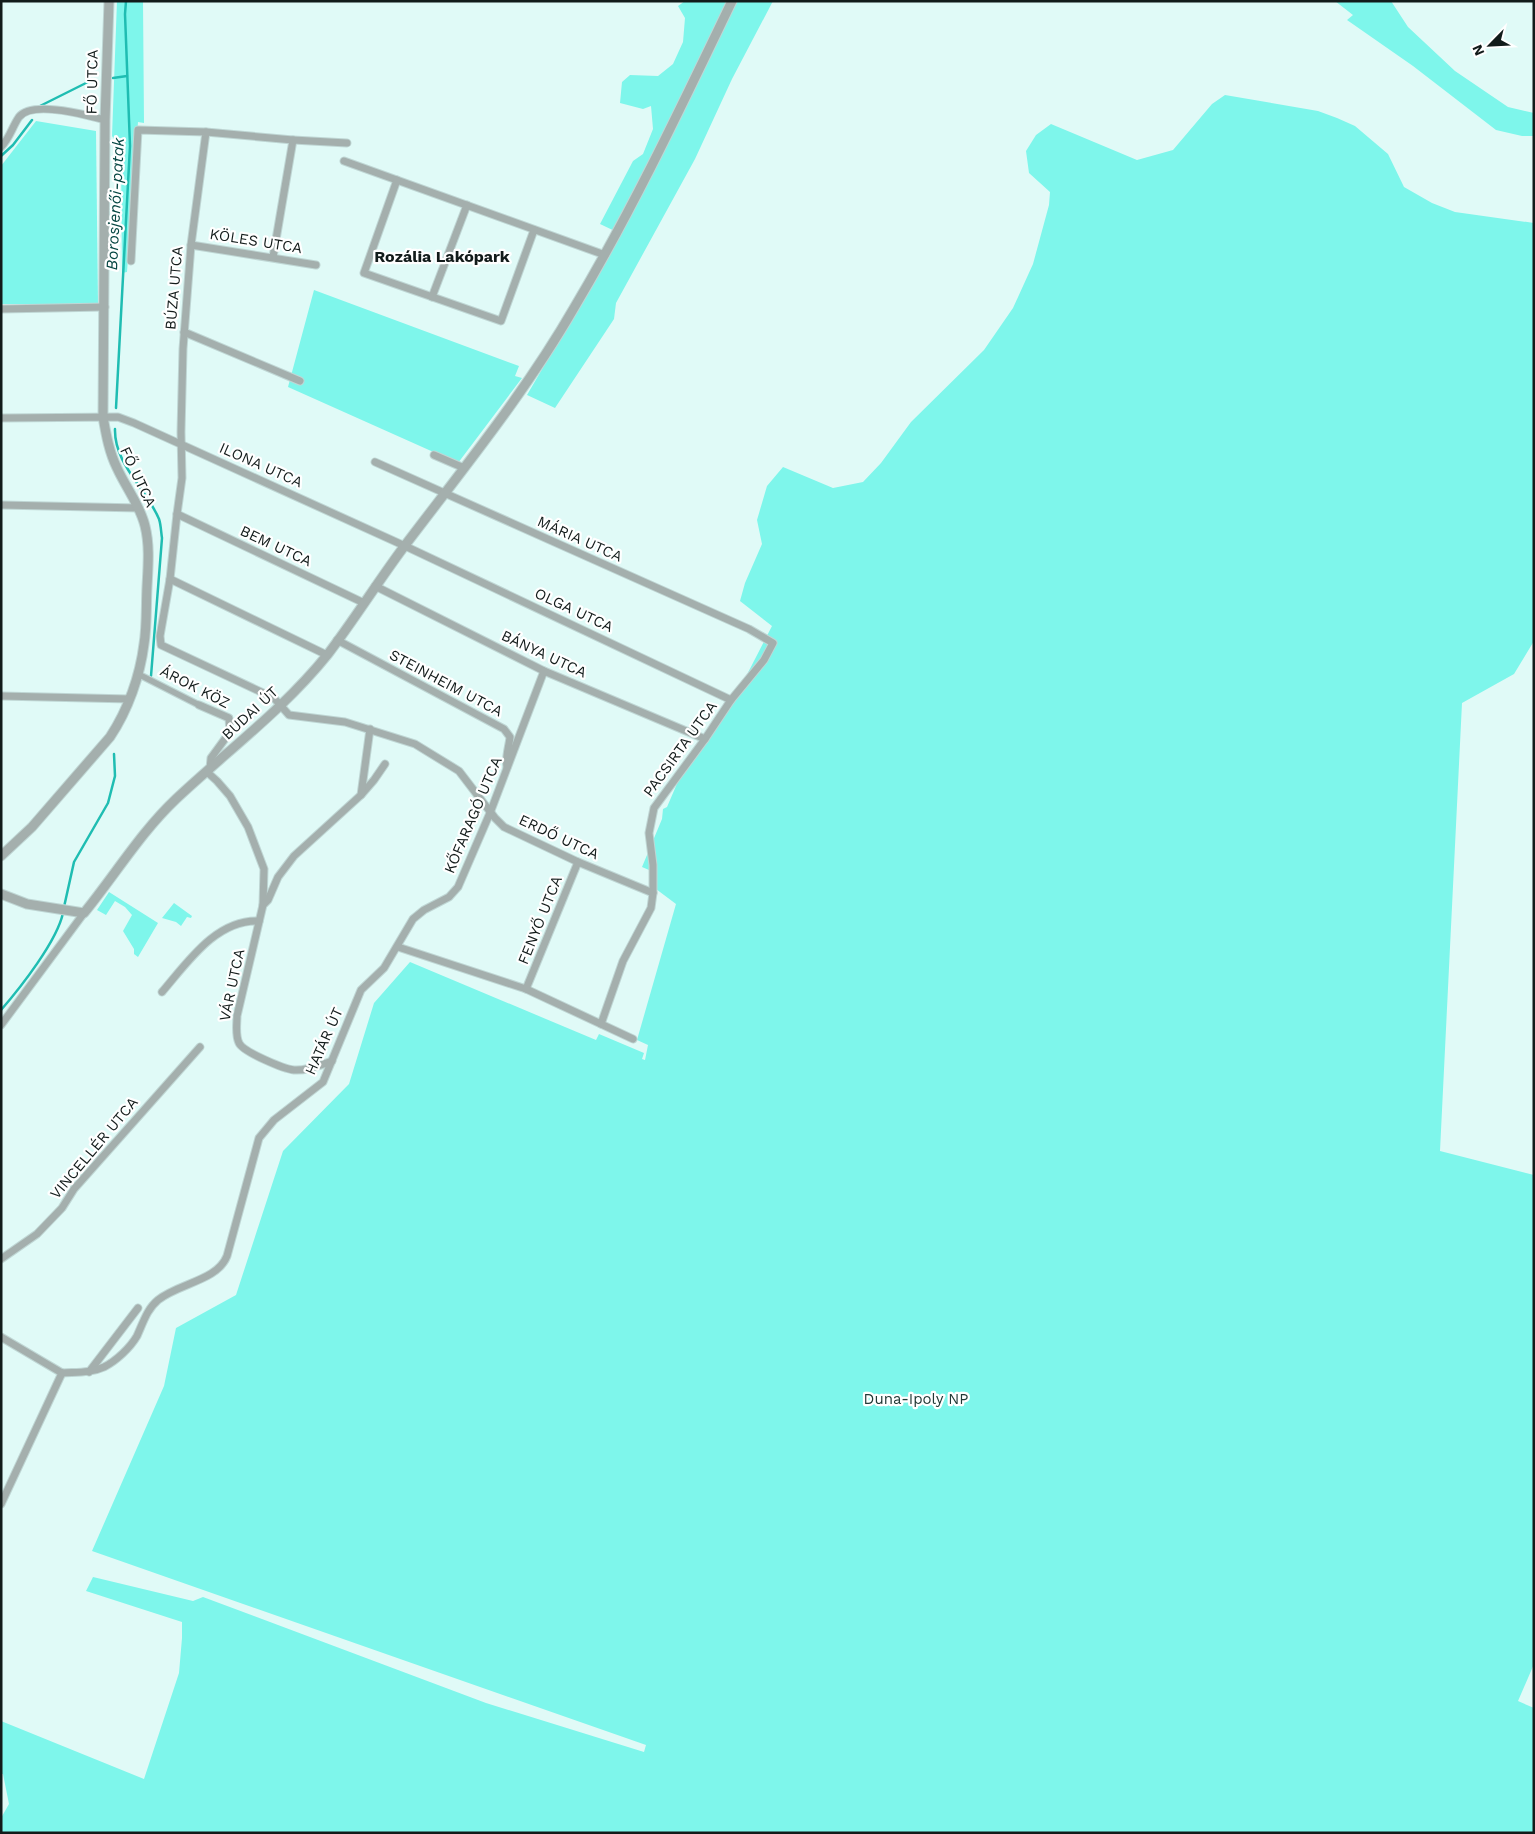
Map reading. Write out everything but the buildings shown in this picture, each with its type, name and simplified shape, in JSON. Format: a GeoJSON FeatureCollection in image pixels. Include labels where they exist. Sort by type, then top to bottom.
{"type":"FeatureCollection","features":[{"type":"Feature","properties":{"kind":"street","name":"FŐ UTCA"},"geometry":{"type":"LineString","coordinates":[[1,856],[32,827],[117,727],[130,699],[138,674],[144,644],[149,550],[145,527],[139,508],[116,467],[109,449],[103,417],[105,120],[109,1]]}},
{"type":"Feature","properties":{"kind":"street","name":"BUDAI ÚT"},"geometry":{"type":"LineString","coordinates":[[1,1025],[150,828],[175,800],[280,706],[327,655],[375,586],[506,411],[573,311],[605,255],[678,113],[732,1]]}},
{"type":"Feature","properties":{"kind":"street"},"geometry":{"type":"LineString","coordinates":[[1,147],[8,140],[20,115],[30,111],[64,110],[105,120]]}},
{"type":"Feature","properties":{"kind":"street"},"geometry":{"type":"LineString","coordinates":[[131,261],[138,130],[206,132],[347,143]]}},
{"type":"Feature","properties":{"kind":"street","name":"BÚZA UTCA"},"geometry":{"type":"LineString","coordinates":[[161,645],[160,636],[170,579],[182,478],[181,422],[184,332],[191,245],[206,132]]}},
{"type":"Feature","properties":{"kind":"street"},"geometry":{"type":"LineString","coordinates":[[273,257],[293,140]]}},
{"type":"Feature","properties":{"kind":"street"},"geometry":{"type":"LineString","coordinates":[[344,161],[605,255]]}},
{"type":"Feature","properties":{"kind":"street"},"geometry":{"type":"LineString","coordinates":[[397,180],[364,272],[432,297],[500,321],[534,230]]}},
{"type":"Feature","properties":{"kind":"street"},"geometry":{"type":"LineString","coordinates":[[432,297],[467,205]]}},
{"type":"Feature","properties":{"kind":"street","name":"KÖLES UTCA"},"geometry":{"type":"LineString","coordinates":[[191,245],[316,265]]}},
{"type":"Feature","properties":{"kind":"street"},"geometry":{"type":"LineString","coordinates":[[1,309],[105,308]]}},
{"type":"Feature","properties":{"kind":"street"},"geometry":{"type":"LineString","coordinates":[[184,332],[300,381]]}},
{"type":"Feature","properties":{"kind":"street","name":"ILONA UTCA"},"geometry":{"type":"LineString","coordinates":[[1,418],[118,417],[405,546]]}},
{"type":"Feature","properties":{"kind":"street"},"geometry":{"type":"LineString","coordinates":[[434,455],[464,468]]}},
{"type":"Feature","properties":{"kind":"street","name":"MÁRIA UTCA"},"geometry":{"type":"LineString","coordinates":[[375,462],[740,625],[773,643]]}},
{"type":"Feature","properties":{"kind":"street"},"geometry":{"type":"LineString","coordinates":[[1,505],[139,508]]}},
{"type":"Feature","properties":{"kind":"street","name":"BEM UTCA"},"geometry":{"type":"LineString","coordinates":[[177,514],[364,603]]}},
{"type":"Feature","properties":{"kind":"street","name":"OLGA UTCA"},"geometry":{"type":"LineString","coordinates":[[405,546],[732,700]]}},
{"type":"Feature","properties":{"kind":"street"},"geometry":{"type":"LineString","coordinates":[[170,579],[327,655]]}},
{"type":"Feature","properties":{"kind":"street","name":"BÁNYA UTCA"},"geometry":{"type":"LineString","coordinates":[[375,586],[544,671],[705,740]]}},
{"type":"Feature","properties":{"kind":"street","name":"STEINHEIM UTCA"},"geometry":{"type":"LineString","coordinates":[[337,640],[504,729],[510,737],[506,761],[507,770]]}},
{"type":"Feature","properties":{"kind":"street","name":"PACSIRTA UTCA"},"geometry":{"type":"LineString","coordinates":[[601,1024],[623,961],[651,908],[653,864],[649,833],[654,808],[705,740],[732,700],[764,660],[773,643]]}},
{"type":"Feature","properties":{"kind":"street","name":"ERDŐ UTCA"},"geometry":{"type":"LineString","coordinates":[[161,645],[274,698],[289,715],[345,722],[415,744],[459,771],[490,813],[507,828],[578,862],[653,893]]}},
{"type":"Feature","properties":{"kind":"street","name":"KŐFARAGÓ UTCA"},"geometry":{"type":"LineString","coordinates":[[398,946],[411,922],[418,914],[446,900],[458,887],[490,813],[544,671]]}},
{"type":"Feature","properties":{"kind":"street","name":"ÁROK KÖZ"},"geometry":{"type":"LineString","coordinates":[[138,674],[228,718],[230,732],[211,758],[208,771]]}},
{"type":"Feature","properties":{"kind":"street"},"geometry":{"type":"LineString","coordinates":[[1,696],[130,699]]}},
{"type":"Feature","properties":{"kind":"street"},"geometry":{"type":"LineString","coordinates":[[361,795],[370,729]]}},
{"type":"Feature","properties":{"kind":"street","name":"VÁR UTCA"},"geometry":{"type":"LineString","coordinates":[[332,1061],[312,1068],[294,1070],[248,1053],[239,1044],[236,1032],[237,1016],[263,905],[268,900],[278,877],[294,856],[361,795],[385,764]]}},
{"type":"Feature","properties":{"kind":"street"},"geometry":{"type":"LineString","coordinates":[[208,771],[230,796],[248,827],[264,869],[263,905]]}},
{"type":"Feature","properties":{"kind":"street","name":"FENYŐ UTCA"},"geometry":{"type":"LineString","coordinates":[[526,989],[578,862]]}},
{"type":"Feature","properties":{"kind":"street"},"geometry":{"type":"LineString","coordinates":[[1,894],[27,904],[84,913]]}},
{"type":"Feature","properties":{"kind":"street","name":"VÁR UTCA"},"geometry":{"type":"LineString","coordinates":[[162,992],[202,946],[214,936],[247,920],[259,921]]}},
{"type":"Feature","properties":{"kind":"street"},"geometry":{"type":"LineString","coordinates":[[398,946],[526,989],[632,1040]]}},
{"type":"Feature","properties":{"kind":"street","name":"HATÁR ÚT"},"geometry":{"type":"LineString","coordinates":[[89,1372],[104,1367],[120,1356],[136,1337],[150,1309],[158,1299],[213,1273],[223,1265],[259,1138],[274,1120],[322,1084],[359,993],[384,968],[398,946]]}},
{"type":"Feature","properties":{"kind":"street","name":"VINCELLÉR UTCA"},"geometry":{"type":"LineString","coordinates":[[1,1259],[37,1234],[62,1208],[74,1189],[200,1047]]}},
{"type":"Feature","properties":{"kind":"street"},"geometry":{"type":"LineString","coordinates":[[1,1337],[62,1373],[89,1372],[138,1308]]}},
{"type":"Feature","properties":{"kind":"street"},"geometry":{"type":"LineString","coordinates":[[1,1504],[62,1373]]}},
{"type":"Feature","properties":{"kind":"green space"},"geometry":{"type":"Polygon","coordinates":[[[117,1],[143,1],[144,123],[138,122],[127,272],[122,273],[121,151],[112,136],[117,1]]]}},
{"type":"Feature","properties":{"kind":"green space"},"geometry":{"type":"Polygon","coordinates":[[[685,1],[773,1],[732,79],[695,159],[616,303],[614,319],[555,408],[527,395],[621,234],[600,224],[633,161],[643,154],[653,129],[651,106],[643,109],[620,103],[622,82],[630,75],[658,76],[673,64],[683,42],[685,18],[678,6],[685,1]]]}},
{"type":"Feature","properties":{"kind":"green space"},"geometry":{"type":"Polygon","coordinates":[[[1335,1],[1391,1],[1408,27],[1455,71],[1508,107],[1534,113],[1534,136],[1522,136],[1496,130],[1413,66],[1347,20],[1353,15],[1335,1]]]}},
{"type":"Feature","properties":{"kind":"green space","name":"Duna-Ipoly NP"},"geometry":{"type":"Polygon","coordinates":[[[1225,95],[1318,111],[1337,118],[1355,126],[1388,154],[1404,187],[1432,203],[1455,212],[1534,223],[1534,641],[1514,674],[1462,703],[1440,1151],[1534,1175],[1534,1664],[1518,1701],[1534,1708],[1534,1833],[1,1833],[1,1818],[9,1804],[3,1774],[1,1774],[1,1721],[144,1779],[179,1673],[182,1622],[86,1591],[93,1577],[193,1601],[203,1597],[486,1703],[644,1752],[646,1745],[92,1551],[164,1386],[176,1328],[236,1295],[283,1151],[349,1084],[374,1003],[410,962],[596,1040],[599,1034],[644,1053],[642,1059],[645,1060],[648,1045],[637,1040],[676,904],[652,886],[656,873],[642,867],[662,819],[663,809],[667,807],[679,779],[738,692],[772,626],[740,601],[745,583],[762,544],[757,520],[767,486],[783,467],[833,488],[863,482],[881,463],[911,422],[984,350],[1013,308],[1033,264],[1049,205],[1050,192],[1029,173],[1026,151],[1036,135],[1051,124],[1137,160],[1173,150],[1212,104],[1225,95]]]}},
{"type":"Feature","properties":{"kind":"green space"},"geometry":{"type":"Polygon","coordinates":[[[36,121],[96,131],[98,304],[1,304],[1,166],[36,121]]]}},
{"type":"Feature","properties":{"kind":"green space"},"geometry":{"type":"Polygon","coordinates":[[[314,290],[519,366],[515,376],[522,378],[458,463],[288,387],[314,290]]]}},
{"type":"Feature","properties":{"kind":"green space"},"geometry":{"type":"Polygon","coordinates":[[[109,892],[158,923],[138,957],[134,954],[134,949],[123,931],[132,915],[125,907],[115,901],[106,915],[97,910],[109,892]]]}},
{"type":"Feature","properties":{"kind":"green space"},"geometry":{"type":"Polygon","coordinates":[[[174,903],[192,916],[191,918],[187,917],[181,926],[176,922],[162,918],[174,903]]]}},
{"type":"Feature","properties":{"kind":"waterway","name":"Borosjenői-patak"},"geometry":{"type":"LineString","coordinates":[[116,408],[130,146],[126,1]]}},
{"type":"Feature","properties":{"kind":"waterway"},"geometry":{"type":"LineString","coordinates":[[113,78],[127,76]]}},
{"type":"Feature","properties":{"kind":"waterway"},"geometry":{"type":"LineString","coordinates":[[40,106],[88,82]]}},
{"type":"Feature","properties":{"kind":"waterway"},"geometry":{"type":"LineString","coordinates":[[1,156],[13,145],[32,120]]}},
{"type":"Feature","properties":{"kind":"waterway","name":"Borosjenői-patak"},"geometry":{"type":"LineString","coordinates":[[115,429],[116,442],[125,465],[153,508],[161,526],[162,538],[151,676]]}},
{"type":"Feature","properties":{"kind":"waterway","name":"Borosjenői-patak"},"geometry":{"type":"LineString","coordinates":[[64,907],[74,862],[108,803],[115,776],[114,754]]}},
{"type":"Feature","properties":{"kind":"waterway","name":"Borosjenői-patak"},"geometry":{"type":"LineString","coordinates":[[1,1010],[28,977],[46,950],[54,937],[63,913]]}},
{"type":"Feature","properties":{"kind":"district","name":"Rozália Lakópark"},"geometry":{"type":"Point","coordinates":[442,256]}}]}
